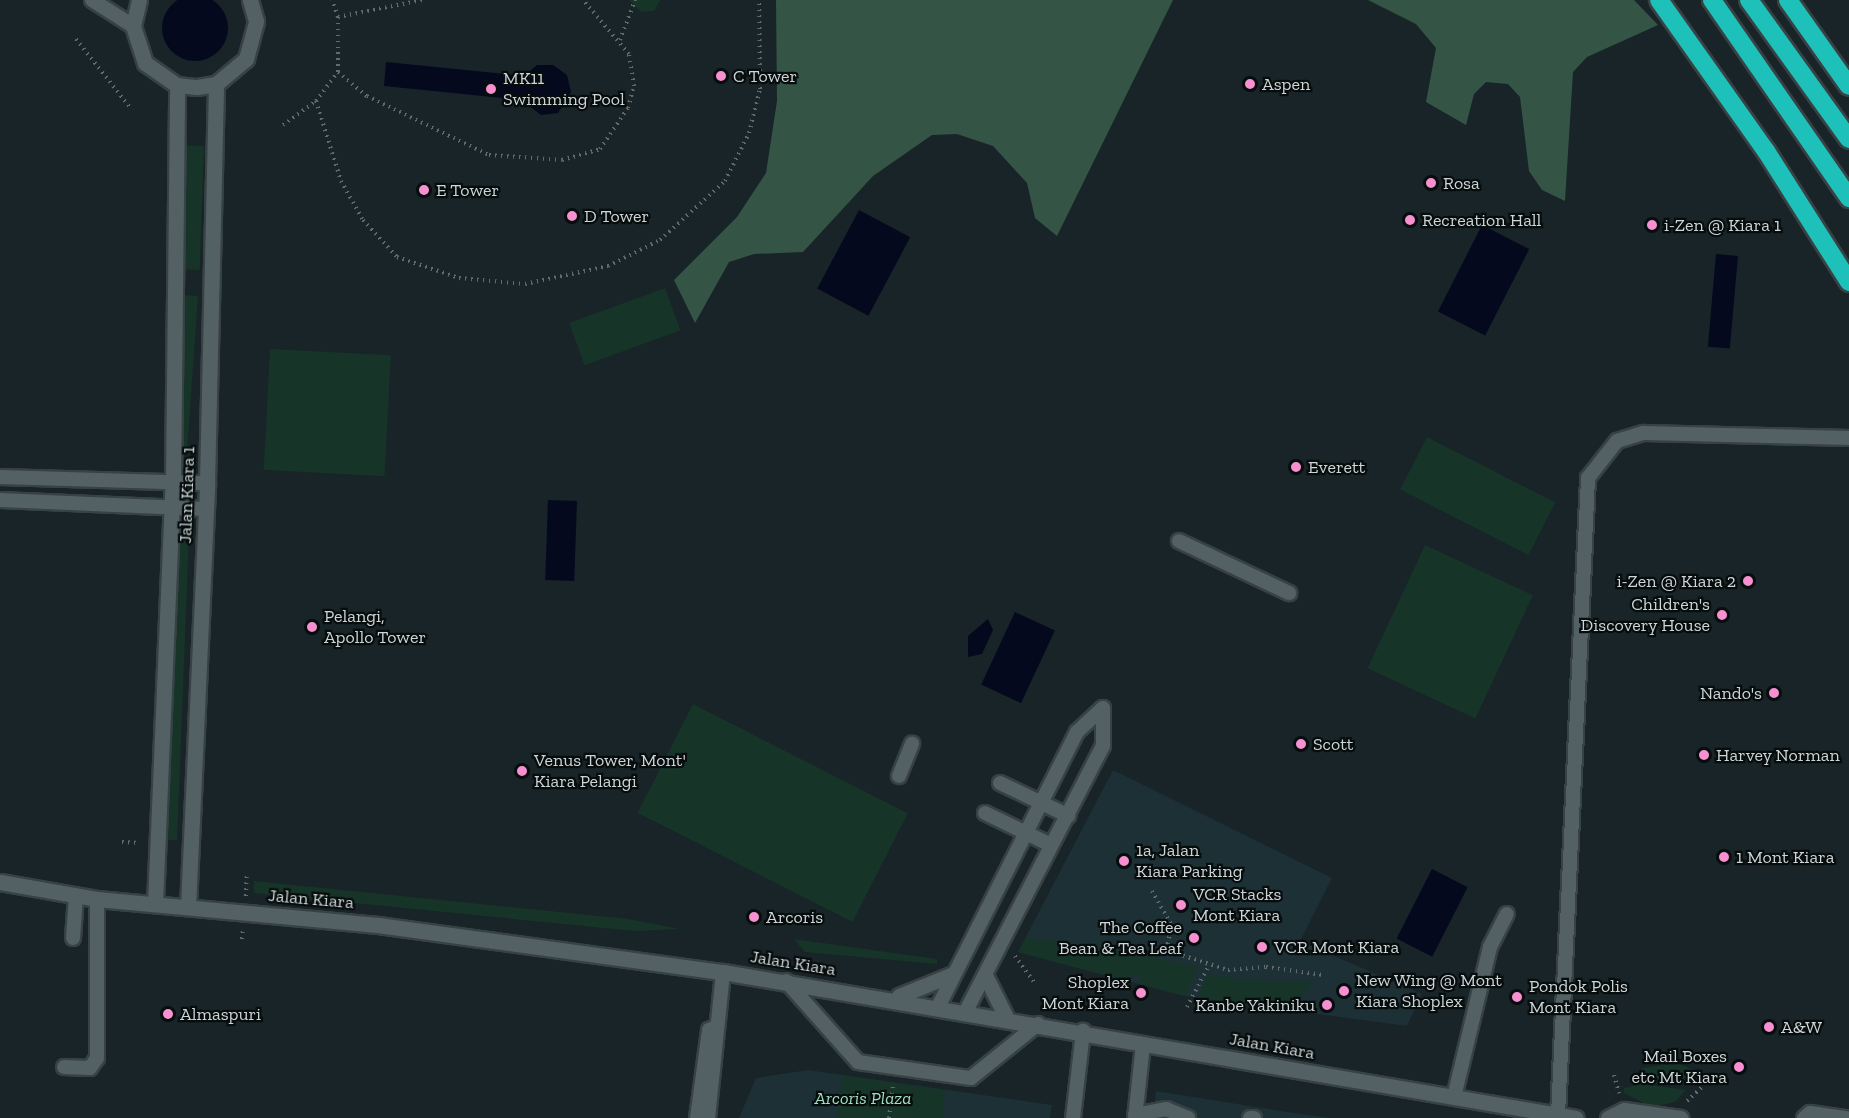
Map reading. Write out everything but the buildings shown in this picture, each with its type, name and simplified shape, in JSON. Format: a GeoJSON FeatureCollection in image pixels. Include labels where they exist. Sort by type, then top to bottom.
{"type":"FeatureCollection","features":[{"type":"Feature","properties":{"kind":"highway"},"geometry":{"type":"LineString","coordinates":[[1659,0],[1691,43],[1849,282]]}},
{"type":"Feature","properties":{"kind":"highway"},"geometry":{"type":"LineString","coordinates":[[1712,0],[1849,198]]}},
{"type":"Feature","properties":{"kind":"highway"},"geometry":{"type":"LineString","coordinates":[[1749,0],[1849,139]]}},
{"type":"Feature","properties":{"kind":"highway"},"geometry":{"type":"LineString","coordinates":[[1788,0],[1849,86]]}},
{"type":"Feature","properties":{"kind":"street"},"geometry":{"type":"LineString","coordinates":[[140,0],[133,26],[145,63],[177,85],[216,84],[240,67],[254,41],[250,0]]}},
{"type":"Feature","properties":{"kind":"street","name":"Jalan Kiara 1"},"geometry":{"type":"LineString","coordinates":[[188,907],[207,483],[216,84]]}},
{"type":"Feature","properties":{"kind":"street","name":"Jalan Kiara 1"},"geometry":{"type":"LineString","coordinates":[[155,904],[173,483],[177,85]]}},
{"type":"Feature","properties":{"kind":"street","name":"Jalan Kiara"},"geometry":{"type":"LineString","coordinates":[[0,882],[97,899],[378,925],[786,981],[939,1005],[1143,1044],[1454,1097],[1522,1114],[1576,1118]]}},
{"type":"Feature","properties":{"kind":"street"},"geometry":{"type":"LineString","coordinates":[[893,998],[953,974]]}},
{"type":"Feature","properties":{"kind":"street"},"geometry":{"type":"LineString","coordinates":[[985,975],[1006,1017]]}},
{"type":"Feature","properties":{"kind":"street"},"geometry":{"type":"LineString","coordinates":[[1608,1118],[1624,1110],[1680,1118]]}},
{"type":"Feature","properties":{"kind":"lane"},"geometry":{"type":"LineString","coordinates":[[92,0],[133,26]]}},
{"type":"Feature","properties":{"kind":"lane"},"geometry":{"type":"LineString","coordinates":[[1558,1115],[1587,478],[1617,441],[1644,433],[1849,438]]}},
{"type":"Feature","properties":{"kind":"lane"},"geometry":{"type":"LineString","coordinates":[[0,477],[207,483]]}},
{"type":"Feature","properties":{"kind":"lane"},"geometry":{"type":"LineString","coordinates":[[0,500],[206,509]]}},
{"type":"Feature","properties":{"kind":"lane"},"geometry":{"type":"LineString","coordinates":[[1179,541],[1289,593]]}},
{"type":"Feature","properties":{"kind":"lane"},"geometry":{"type":"LineString","coordinates":[[939,1005],[1077,732],[1103,708],[1103,746],[1069,816],[966,1011]]}},
{"type":"Feature","properties":{"kind":"lane"},"geometry":{"type":"LineString","coordinates":[[899,776],[912,744]]}},
{"type":"Feature","properties":{"kind":"lane"},"geometry":{"type":"LineString","coordinates":[[1000,783],[1069,816]]}},
{"type":"Feature","properties":{"kind":"lane"},"geometry":{"type":"LineString","coordinates":[[985,813],[1052,845]]}},
{"type":"Feature","properties":{"kind":"lane"},"geometry":{"type":"LineString","coordinates":[[73,938],[76,896]]}},
{"type":"Feature","properties":{"kind":"lane"},"geometry":{"type":"LineString","coordinates":[[64,1067],[90,1068],[97,1058],[97,899]]}},
{"type":"Feature","properties":{"kind":"lane"},"geometry":{"type":"LineString","coordinates":[[1454,1097],[1490,947],[1507,914]]}},
{"type":"Feature","properties":{"kind":"lane"},"geometry":{"type":"LineString","coordinates":[[708,1118],[723,972]]}},
{"type":"Feature","properties":{"kind":"lane"},"geometry":{"type":"LineString","coordinates":[[786,981],[858,1062],[971,1078],[1038,1024]]}},
{"type":"Feature","properties":{"kind":"lane"},"geometry":{"type":"LineString","coordinates":[[697,1118],[709,1030],[718,1027]]}},
{"type":"Feature","properties":{"kind":"lane"},"geometry":{"type":"LineString","coordinates":[[1072,1118],[1083,1031]]}},
{"type":"Feature","properties":{"kind":"lane"},"geometry":{"type":"LineString","coordinates":[[1143,1044],[1135,1117],[1166,1109],[1188,1118]]}},
{"type":"Feature","properties":{"kind":"lane"},"geometry":{"type":"LineString","coordinates":[[1804,1118],[1810,1113],[1847,1118]]}},
{"type":"Feature","properties":{"kind":"path"},"geometry":{"type":"LineString","coordinates":[[284,125],[316,101],[338,72],[338,17],[332,0]]}},
{"type":"Feature","properties":{"kind":"path"},"geometry":{"type":"LineString","coordinates":[[338,17],[422,0]]}},
{"type":"Feature","properties":{"kind":"path"},"geometry":{"type":"LineString","coordinates":[[338,72],[367,96],[489,155],[561,160],[600,149],[628,108],[634,86],[629,54],[620,40],[583,0]]}},
{"type":"Feature","properties":{"kind":"path"},"geometry":{"type":"LineString","coordinates":[[620,40],[635,0]]}},
{"type":"Feature","properties":{"kind":"path"},"geometry":{"type":"LineString","coordinates":[[316,101],[341,181],[363,220],[397,257],[459,278],[525,284],[609,266],[660,240],[725,181],[749,134],[760,89],[764,10],[759,0]]}},
{"type":"Feature","properties":{"kind":"path"},"geometry":{"type":"LineString","coordinates":[[76,39],[132,110]]}},
{"type":"Feature","properties":{"kind":"path"},"geometry":{"type":"LineString","coordinates":[[1152,891],[1172,925],[1166,950],[1209,964],[1323,975]]}},
{"type":"Feature","properties":{"kind":"path"},"geometry":{"type":"LineString","coordinates":[[1011,951],[1034,982]]}},
{"type":"Feature","properties":{"kind":"path"},"geometry":{"type":"LineString","coordinates":[[1187,1007],[1209,964]]}},
{"type":"Feature","properties":{"kind":"path"},"geometry":{"type":"LineString","coordinates":[[889,1118],[896,1067]]}},
{"type":"Feature","properties":{"kind":"shaded area"},"geometry":{"type":"Polygon","coordinates":[[[189,-5],[201,-5],[213,0],[223,10],[228,28],[226,41],[213,56],[201,61],[189,61],[177,56],[167,46],[162,34],[162,22],[167,10],[177,0],[189,-5]]]}},
{"type":"Feature","properties":{"kind":"shaded area","name":"MK11 Swimming Pool"},"geometry":{"type":"Polygon","coordinates":[[[386,62],[524,76],[537,65],[553,65],[567,75],[571,92],[558,113],[541,115],[522,100],[384,86],[386,62]]]}},
{"type":"Feature","properties":{"kind":"shaded area"},"geometry":{"type":"Polygon","coordinates":[[[859,210],[910,237],[868,316],[817,289],[859,210]]]}},
{"type":"Feature","properties":{"kind":"shaded area"},"geometry":{"type":"Polygon","coordinates":[[[1482,225],[1529,249],[1485,335],[1438,311],[1482,225]]]}},
{"type":"Feature","properties":{"kind":"shaded area"},"geometry":{"type":"Polygon","coordinates":[[[1716,254],[1738,256],[1730,349],[1708,347],[1716,254]]]}},
{"type":"Feature","properties":{"kind":"shaded area"},"geometry":{"type":"Polygon","coordinates":[[[548,500],[577,501],[574,581],[545,580],[548,500]]]}},
{"type":"Feature","properties":{"kind":"shaded area"},"geometry":{"type":"Polygon","coordinates":[[[1015,612],[1055,631],[1021,703],[981,685],[1015,612]]]}},
{"type":"Feature","properties":{"kind":"shaded area"},"geometry":{"type":"Polygon","coordinates":[[[988,619],[993,630],[982,654],[968,657],[968,636],[988,619]]]}},
{"type":"Feature","properties":{"kind":"shaded area"},"geometry":{"type":"Polygon","coordinates":[[[1113,770],[1332,878],[1300,941],[1422,994],[1407,1026],[1184,996],[1018,952],[1113,770]]]}},
{"type":"Feature","properties":{"kind":"shaded area"},"geometry":{"type":"Polygon","coordinates":[[[1432,869],[1468,887],[1432,957],[1397,938],[1432,869]]]}},
{"type":"Feature","properties":{"kind":"shaded area"},"geometry":{"type":"Polygon","coordinates":[[[808,1070],[1052,1105],[1050,1118],[739,1118],[756,1078],[808,1070]]]}},
{"type":"Feature","properties":{"kind":"shaded area"},"geometry":{"type":"Polygon","coordinates":[[[1156,1091],[1287,1112],[1330,1118],[1153,1118],[1156,1091]]]}},
{"type":"Feature","properties":{"kind":"green space"},"geometry":{"type":"Polygon","coordinates":[[[629,0],[660,0],[654,11],[641,12],[629,0]]]}},
{"type":"Feature","properties":{"kind":"green space"},"geometry":{"type":"Polygon","coordinates":[[[776,0],[1173,0],[1057,236],[1035,218],[1027,183],[993,146],[957,134],[932,135],[873,176],[803,252],[754,254],[729,262],[695,323],[674,280],[737,217],[766,173],[777,101],[776,0]]]}},
{"type":"Feature","properties":{"kind":"green space"},"geometry":{"type":"Polygon","coordinates":[[[1368,0],[1634,0],[1658,25],[1587,57],[1573,72],[1565,201],[1542,190],[1529,171],[1520,97],[1508,84],[1486,82],[1474,94],[1466,125],[1426,102],[1436,48],[1416,24],[1368,0]]]}},
{"type":"Feature","properties":{"kind":"green space"},"geometry":{"type":"Polygon","coordinates":[[[186,145],[204,146],[200,270],[182,269],[186,145]]]}},
{"type":"Feature","properties":{"kind":"green space"},"geometry":{"type":"Polygon","coordinates":[[[665,288],[680,330],[585,365],[569,323],[665,288]]]}},
{"type":"Feature","properties":{"kind":"green space"},"geometry":{"type":"Polygon","coordinates":[[[182,295],[198,296],[187,453],[171,452],[182,295]]]}},
{"type":"Feature","properties":{"kind":"green space"},"geometry":{"type":"Polygon","coordinates":[[[270,349],[391,355],[385,476],[264,470],[270,349]]]}},
{"type":"Feature","properties":{"kind":"green space"},"geometry":{"type":"Polygon","coordinates":[[[1427,437],[1555,502],[1529,555],[1400,490],[1427,437]]]}},
{"type":"Feature","properties":{"kind":"green space"},"geometry":{"type":"Polygon","coordinates":[[[175,535],[189,535],[177,840],[166,840],[175,535]]]}},
{"type":"Feature","properties":{"kind":"green space"},"geometry":{"type":"Polygon","coordinates":[[[1425,545],[1533,595],[1475,719],[1368,668],[1425,545]]]}},
{"type":"Feature","properties":{"kind":"green space"},"geometry":{"type":"Polygon","coordinates":[[[693,704],[908,813],[852,922],[638,813],[693,704]]]}},
{"type":"Feature","properties":{"kind":"green space"},"geometry":{"type":"Polygon","coordinates":[[[254,881],[628,919],[680,929],[634,931],[254,893],[254,881]]]}},
{"type":"Feature","properties":{"kind":"green space"},"geometry":{"type":"Polygon","coordinates":[[[1026,937],[1148,956],[1198,968],[1184,996],[1139,984],[1140,974],[1132,973],[1130,982],[1018,952],[1026,937]]]}},
{"type":"Feature","properties":{"kind":"green space"},"geometry":{"type":"Polygon","coordinates":[[[794,939],[937,959],[937,964],[805,952],[794,939]]]}},
{"type":"Feature","properties":{"kind":"green space"},"geometry":{"type":"Polygon","coordinates":[[[1208,974],[1241,980],[1313,982],[1291,1010],[1198,998],[1208,974]]]}},
{"type":"Feature","properties":{"kind":"green space"},"geometry":{"type":"Polygon","coordinates":[[[1677,1063],[1697,1071],[1691,1083],[1641,1076],[1642,1068],[1677,1063]]]}},
{"type":"Feature","properties":{"kind":"green space","name":"Arcoris Plaza"},"geometry":{"type":"Polygon","coordinates":[[[843,1075],[945,1090],[942,1118],[837,1118],[843,1075]]]}},
{"type":"Feature","properties":{"kind":"green space"},"geometry":{"type":"Polygon","coordinates":[[[1641,1084],[1686,1090],[1675,1102],[1652,1107],[1624,1093],[1624,1088],[1641,1084]]]}},
{"type":"Feature","properties":{"kind":"place","name":"C Tower"},"geometry":{"type":"Point","coordinates":[721,76]}},
{"type":"Feature","properties":{"kind":"place","name":"Aspen"},"geometry":{"type":"Point","coordinates":[1250,84]}},
{"type":"Feature","properties":{"kind":"place","name":"MK11 Swimming Pool"},"geometry":{"type":"Point","coordinates":[491,89]}},
{"type":"Feature","properties":{"kind":"place","name":"Rosa"},"geometry":{"type":"Point","coordinates":[1431,183]}},
{"type":"Feature","properties":{"kind":"place","name":"E Tower"},"geometry":{"type":"Point","coordinates":[424,190]}},
{"type":"Feature","properties":{"kind":"place","name":"D Tower"},"geometry":{"type":"Point","coordinates":[572,216]}},
{"type":"Feature","properties":{"kind":"place","name":"Recreation Hall"},"geometry":{"type":"Point","coordinates":[1410,220]}},
{"type":"Feature","properties":{"kind":"place","name":"i-Zen @ Kiara 1"},"geometry":{"type":"Point","coordinates":[1652,225]}},
{"type":"Feature","properties":{"kind":"place","name":"Everett"},"geometry":{"type":"Point","coordinates":[1296,467]}},
{"type":"Feature","properties":{"kind":"place","name":"i-Zen @ Kiara 2"},"geometry":{"type":"Point","coordinates":[1748,581]}},
{"type":"Feature","properties":{"kind":"place","name":"Children's Discovery House"},"geometry":{"type":"Point","coordinates":[1722,615]}},
{"type":"Feature","properties":{"kind":"place","name":"Pelangi, Apollo Tower"},"geometry":{"type":"Point","coordinates":[312,627]}},
{"type":"Feature","properties":{"kind":"place","name":"Nando's"},"geometry":{"type":"Point","coordinates":[1774,693]}},
{"type":"Feature","properties":{"kind":"place","name":"Scott"},"geometry":{"type":"Point","coordinates":[1301,744]}},
{"type":"Feature","properties":{"kind":"place","name":"Harvey Norman"},"geometry":{"type":"Point","coordinates":[1704,755]}},
{"type":"Feature","properties":{"kind":"place","name":"Venus Tower, Mont' Kiara Pelangi"},"geometry":{"type":"Point","coordinates":[522,771]}},
{"type":"Feature","properties":{"kind":"place","name":"1 Mont Kiara"},"geometry":{"type":"Point","coordinates":[1724,857]}},
{"type":"Feature","properties":{"kind":"place","name":"1a, Jalan Kiara Parking"},"geometry":{"type":"Point","coordinates":[1124,861]}},
{"type":"Feature","properties":{"kind":"place","name":"VCR Stacks Mont Kiara"},"geometry":{"type":"Point","coordinates":[1181,905]}},
{"type":"Feature","properties":{"kind":"place","name":"Arcoris"},"geometry":{"type":"Point","coordinates":[754,917]}},
{"type":"Feature","properties":{"kind":"place","name":"The Coffee Bean & Tea Leaf"},"geometry":{"type":"Point","coordinates":[1194,938]}},
{"type":"Feature","properties":{"kind":"place","name":"VCR Mont Kiara"},"geometry":{"type":"Point","coordinates":[1262,947]}},
{"type":"Feature","properties":{"kind":"place","name":"New Wing @ Mont Kiara Shoplex"},"geometry":{"type":"Point","coordinates":[1344,991]}},
{"type":"Feature","properties":{"kind":"place","name":"Shoplex Mont Kiara"},"geometry":{"type":"Point","coordinates":[1141,993]}},
{"type":"Feature","properties":{"kind":"place","name":"Pondok Polis Mont Kiara"},"geometry":{"type":"Point","coordinates":[1517,997]}},
{"type":"Feature","properties":{"kind":"place","name":"Kanbe Yakiniku"},"geometry":{"type":"Point","coordinates":[1327,1005]}},
{"type":"Feature","properties":{"kind":"place","name":"Almaspuri"},"geometry":{"type":"Point","coordinates":[168,1014]}},
{"type":"Feature","properties":{"kind":"place","name":"A&W"},"geometry":{"type":"Point","coordinates":[1769,1027]}},
{"type":"Feature","properties":{"kind":"place","name":"Mail Boxes etc Mt Kiara"},"geometry":{"type":"Point","coordinates":[1739,1067]}}]}
